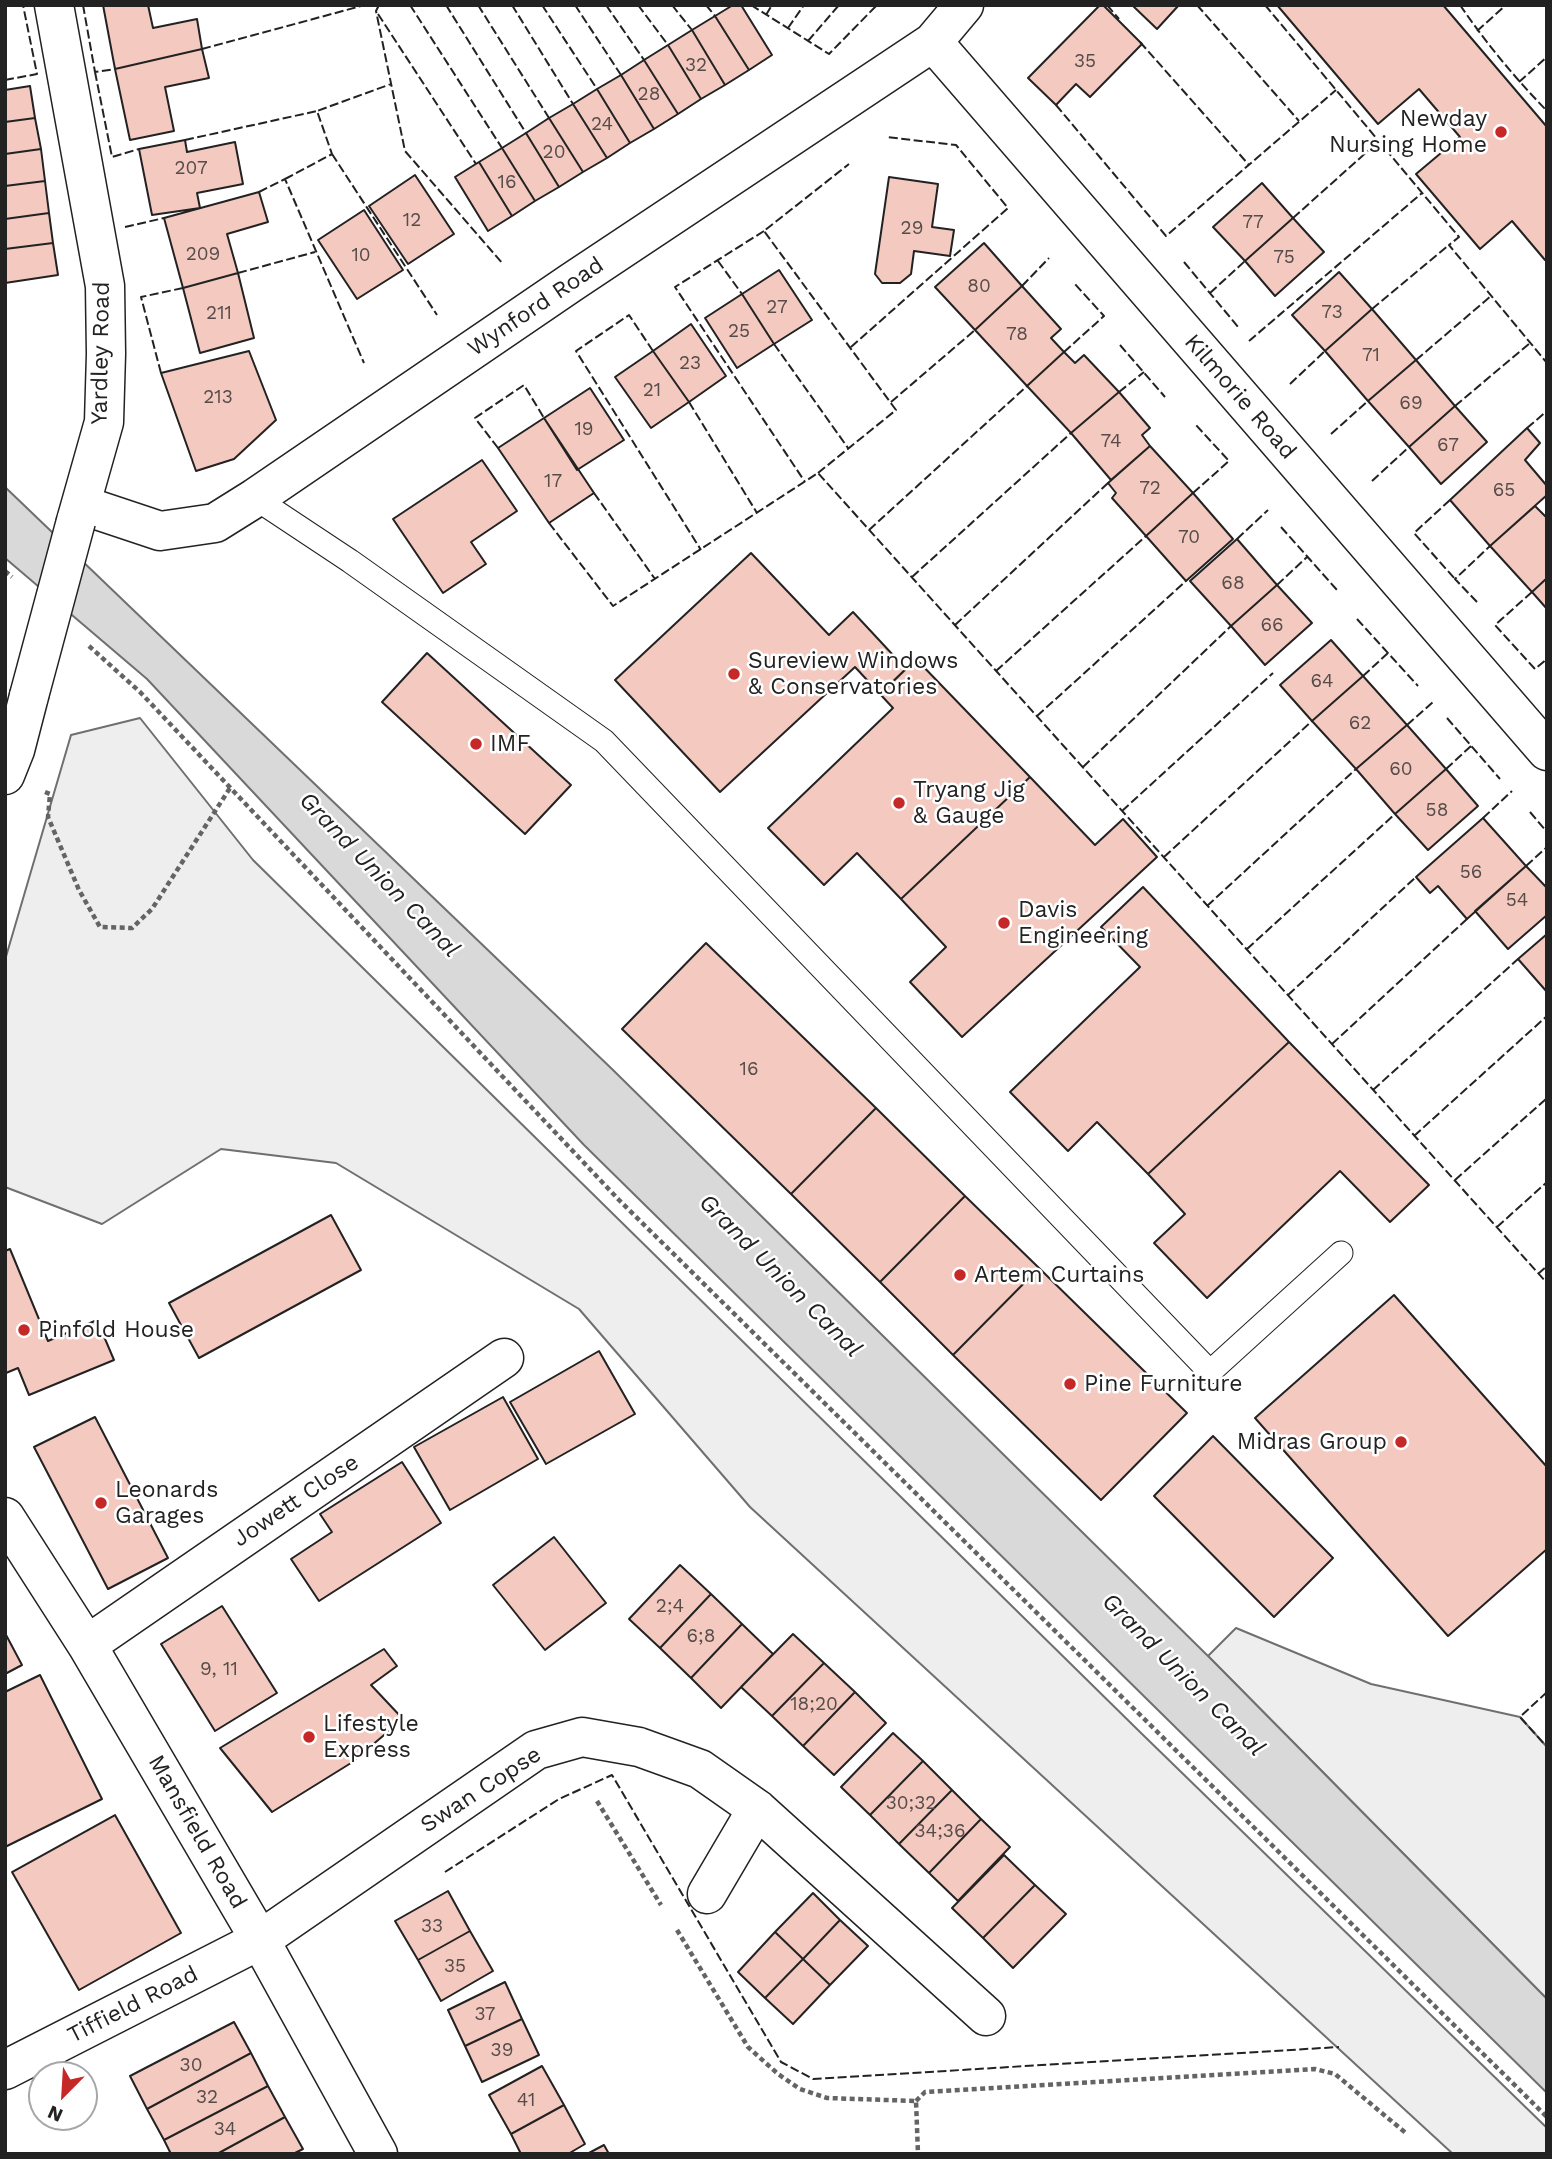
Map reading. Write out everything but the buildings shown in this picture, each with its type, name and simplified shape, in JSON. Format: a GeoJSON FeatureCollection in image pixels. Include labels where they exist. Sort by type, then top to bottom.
{"type":"FeatureCollection","features":[{"type":"Feature","properties":{"kind":"street","name":"Yardley Road"},"geometry":{"type":"LineString","coordinates":[[16,765],[29,696],[104,422],[105,286],[54,5]]}},
{"type":"Feature","properties":{"kind":"street","name":"Wynford Road"},"geometry":{"type":"LineString","coordinates":[[79,513],[160,531],[215,523],[933,42],[964,5]]}},
{"type":"Feature","properties":{"kind":"street","name":"Kilmorie Road"},"geometry":{"type":"LineString","coordinates":[[933,42],[1547,751]]}},
{"type":"Feature","properties":{"kind":"street","name":"Jowett Close"},"geometry":{"type":"LineString","coordinates":[[87,1645],[504,1358]]}},
{"type":"Feature","properties":{"kind":"street","name":"Mansfield Road"},"geometry":{"type":"LineString","coordinates":[[5,1517],[87,1645],[260,1940],[378,2154]]}},
{"type":"Feature","properties":{"kind":"street","name":"Swan Copse"},"geometry":{"type":"LineString","coordinates":[[260,1940],[536,1750],[582,1737],[639,1747],[700,1769],[757,1809],[986,2016]]}},
{"type":"Feature","properties":{"kind":"street"},"geometry":{"type":"LineString","coordinates":[[707,1894],[757,1809]]}},
{"type":"Feature","properties":{"kind":"street","name":"Tiffield Road"},"geometry":{"type":"LineString","coordinates":[[5,2070],[260,1940]]}},
{"type":"Feature","properties":{"kind":"lane"},"geometry":{"type":"LineString","coordinates":[[255,498],[351,561],[604,740],[1210,1371],[1340,1253]]}},
{"type":"Feature","properties":{"kind":"path"},"geometry":{"type":"LineString","coordinates":[[5,571],[16,580]]}},
{"type":"Feature","properties":{"kind":"path"},"geometry":{"type":"LineString","coordinates":[[88,645],[140,691],[620,1200],[1547,2117]]}},
{"type":"Feature","properties":{"kind":"path"},"geometry":{"type":"LineString","coordinates":[[16,765],[50,794],[48,817],[79,890],[100,927],[132,928],[152,909],[230,788]]}},
{"type":"Feature","properties":{"kind":"path"},"geometry":{"type":"LineString","coordinates":[[597,1801],[662,1906]]}},
{"type":"Feature","properties":{"kind":"path"},"geometry":{"type":"LineString","coordinates":[[676,1930],[748,2047],[778,2074],[800,2089],[827,2098],[916,2101],[925,2092],[1315,2069],[1335,2074],[1407,2134]]}},
{"type":"Feature","properties":{"kind":"path"},"geometry":{"type":"LineString","coordinates":[[916,2101],[918,2154]]}},
{"type":"Feature","properties":{"kind":"shaded area"},"geometry":{"type":"Polygon","coordinates":[[[140,718],[253,860],[1547,2128],[1547,2154],[1453,2154],[750,1507],[579,1309],[336,1163],[221,1149],[102,1224],[5,1187],[5,960],[71,735],[140,718]]]}},
{"type":"Feature","properties":{"kind":"shaded area"},"geometry":{"type":"Polygon","coordinates":[[[1236,1628],[1371,1684],[1520,1717],[1547,1747],[1547,1999],[1208,1656],[1236,1628]]]}},
{"type":"Feature","properties":{"kind":"water","name":"Grand Union Canal"},"geometry":{"type":"Polygon","coordinates":[[[5,487],[613,1070],[1208,1656],[1547,1999],[1547,2093],[584,1145],[147,679],[5,558],[5,487]]]}},
{"type":"Feature","properties":{"kind":"fence"},"geometry":{"type":"LineString","coordinates":[[5,80],[37,74],[23,5]]}},
{"type":"Feature","properties":{"kind":"fence"},"geometry":{"type":"LineString","coordinates":[[83,5],[95,72],[115,69]]}},
{"type":"Feature","properties":{"kind":"fence"},"geometry":{"type":"LineString","coordinates":[[202,49],[365,5]]}},
{"type":"Feature","properties":{"kind":"fence"},"geometry":{"type":"LineString","coordinates":[[379,5],[376,11],[405,151],[503,264]]}},
{"type":"Feature","properties":{"kind":"fence"},"geometry":{"type":"LineString","coordinates":[[410,5],[502,148]]}},
{"type":"Feature","properties":{"kind":"fence"},"geometry":{"type":"LineString","coordinates":[[446,5],[526,133]]}},
{"type":"Feature","properties":{"kind":"fence"},"geometry":{"type":"LineString","coordinates":[[478,5],[549,118]]}},
{"type":"Feature","properties":{"kind":"fence"},"geometry":{"type":"LineString","coordinates":[[512,5],[573,104]]}},
{"type":"Feature","properties":{"kind":"fence"},"geometry":{"type":"LineString","coordinates":[[542,5],[597,89]]}},
{"type":"Feature","properties":{"kind":"fence"},"geometry":{"type":"LineString","coordinates":[[575,5],[621,75]]}},
{"type":"Feature","properties":{"kind":"fence"},"geometry":{"type":"LineString","coordinates":[[606,5],[644,60]]}},
{"type":"Feature","properties":{"kind":"fence"},"geometry":{"type":"LineString","coordinates":[[638,5],[668,45]]}},
{"type":"Feature","properties":{"kind":"fence"},"geometry":{"type":"LineString","coordinates":[[672,5],[692,30]]}},
{"type":"Feature","properties":{"kind":"fence"},"geometry":{"type":"LineString","coordinates":[[706,5],[715,16]]}},
{"type":"Feature","properties":{"kind":"fence"},"geometry":{"type":"LineString","coordinates":[[751,5],[829,54],[877,5]]}},
{"type":"Feature","properties":{"kind":"fence"},"geometry":{"type":"LineString","coordinates":[[766,15],[772,5]]}},
{"type":"Feature","properties":{"kind":"fence"},"geometry":{"type":"LineString","coordinates":[[788,28],[804,5]]}},
{"type":"Feature","properties":{"kind":"fence"},"geometry":{"type":"LineString","coordinates":[[808,41],[839,5]]}},
{"type":"Feature","properties":{"kind":"fence"},"geometry":{"type":"LineString","coordinates":[[1107,5],[1119,19]]}},
{"type":"Feature","properties":{"kind":"fence"},"geometry":{"type":"LineString","coordinates":[[1197,5],[1299,121]]}},
{"type":"Feature","properties":{"kind":"fence"},"geometry":{"type":"LineString","coordinates":[[1265,5],[1459,237],[1449,245],[1547,363]]}},
{"type":"Feature","properties":{"kind":"fence"},"geometry":{"type":"LineString","coordinates":[[1460,5],[1501,60],[1547,111]]}},
{"type":"Feature","properties":{"kind":"fence"},"geometry":{"type":"LineString","coordinates":[[1477,31],[1506,5]]}},
{"type":"Feature","properties":{"kind":"fence"},"geometry":{"type":"LineString","coordinates":[[378,14],[476,164]]}},
{"type":"Feature","properties":{"kind":"fence"},"geometry":{"type":"LineString","coordinates":[[1140,42],[1249,165]]}},
{"type":"Feature","properties":{"kind":"fence"},"geometry":{"type":"LineString","coordinates":[[1519,82],[1547,57]]}},
{"type":"Feature","properties":{"kind":"fence"},"geometry":{"type":"LineString","coordinates":[[95,72],[112,157],[139,149]]}},
{"type":"Feature","properties":{"kind":"fence"},"geometry":{"type":"LineString","coordinates":[[285,179],[332,154],[317,111],[391,84]]}},
{"type":"Feature","properties":{"kind":"fence"},"geometry":{"type":"LineString","coordinates":[[1056,105],[1166,236],[1336,90]]}},
{"type":"Feature","properties":{"kind":"fence"},"geometry":{"type":"LineString","coordinates":[[185,140],[317,111]]}},
{"type":"Feature","properties":{"kind":"fence"},"geometry":{"type":"LineString","coordinates":[[851,347],[1008,208],[956,145],[886,137]]}},
{"type":"Feature","properties":{"kind":"fence"},"geometry":{"type":"LineString","coordinates":[[1293,218],[1379,141]]}},
{"type":"Feature","properties":{"kind":"fence"},"geometry":{"type":"LineString","coordinates":[[332,154],[437,315]]}},
{"type":"Feature","properties":{"kind":"fence"},"geometry":{"type":"LineString","coordinates":[[818,473],[896,410],[764,231],[849,164]]}},
{"type":"Feature","properties":{"kind":"fence"},"geometry":{"type":"LineString","coordinates":[[259,192],[285,179],[364,363]]}},
{"type":"Feature","properties":{"kind":"fence"},"geometry":{"type":"LineString","coordinates":[[1249,341],[1422,193]]}},
{"type":"Feature","properties":{"kind":"fence"},"geometry":{"type":"LineString","coordinates":[[125,227],[164,218]]}},
{"type":"Feature","properties":{"kind":"fence"},"geometry":{"type":"LineString","coordinates":[[764,231],[675,287],[805,482]]}},
{"type":"Feature","properties":{"kind":"fence"},"geometry":{"type":"LineString","coordinates":[[1372,309],[1449,245]]}},
{"type":"Feature","properties":{"kind":"fence"},"geometry":{"type":"LineString","coordinates":[[238,273],[315,252]]}},
{"type":"Feature","properties":{"kind":"fence"},"geometry":{"type":"LineString","coordinates":[[1022,286],[1049,258]]}},
{"type":"Feature","properties":{"kind":"fence"},"geometry":{"type":"LineString","coordinates":[[718,261],[742,294]]}},
{"type":"Feature","properties":{"kind":"fence"},"geometry":{"type":"LineString","coordinates":[[1210,293],[1245,261]]}},
{"type":"Feature","properties":{"kind":"fence"},"geometry":{"type":"LineString","coordinates":[[1184,262],[1239,328]]}},
{"type":"Feature","properties":{"kind":"fence"},"geometry":{"type":"LineString","coordinates":[[1064,352],[1104,316],[1074,283]]}},
{"type":"Feature","properties":{"kind":"fence"},"geometry":{"type":"LineString","coordinates":[[161,373],[141,297],[183,288]]}},
{"type":"Feature","properties":{"kind":"fence"},"geometry":{"type":"LineString","coordinates":[[1416,360],[1491,296]]}},
{"type":"Feature","properties":{"kind":"fence"},"geometry":{"type":"LineString","coordinates":[[653,351],[629,315],[576,351],[701,550]]}},
{"type":"Feature","properties":{"kind":"fence"},"geometry":{"type":"LineString","coordinates":[[891,402],[975,330]]}},
{"type":"Feature","properties":{"kind":"fence"},"geometry":{"type":"LineString","coordinates":[[1455,406],[1530,343]]}},
{"type":"Feature","properties":{"kind":"fence"},"geometry":{"type":"LineString","coordinates":[[774,344],[848,448]]}},
{"type":"Feature","properties":{"kind":"fence"},"geometry":{"type":"LineString","coordinates":[[1120,345],[1165,397]]}},
{"type":"Feature","properties":{"kind":"fence"},"geometry":{"type":"LineString","coordinates":[[1290,384],[1325,351]]}},
{"type":"Feature","properties":{"kind":"fence"},"geometry":{"type":"LineString","coordinates":[[1119,392],[1144,372]]}},
{"type":"Feature","properties":{"kind":"fence"},"geometry":{"type":"LineString","coordinates":[[498,448],[475,418],[524,385],[544,418]]}},
{"type":"Feature","properties":{"kind":"fence"},"geometry":{"type":"LineString","coordinates":[[869,530],[1027,386]]}},
{"type":"Feature","properties":{"kind":"fence"},"geometry":{"type":"LineString","coordinates":[[1331,434],[1368,401]]}},
{"type":"Feature","properties":{"kind":"fence"},"geometry":{"type":"LineString","coordinates":[[689,402],[757,513]]}},
{"type":"Feature","properties":{"kind":"fence"},"geometry":{"type":"LineString","coordinates":[[1527,428],[1547,411]]}},
{"type":"Feature","properties":{"kind":"fence"},"geometry":{"type":"LineString","coordinates":[[1193,493],[1229,461],[1195,424]]}},
{"type":"Feature","properties":{"kind":"fence"},"geometry":{"type":"LineString","coordinates":[[912,577],[1071,433]]}},
{"type":"Feature","properties":{"kind":"fence"},"geometry":{"type":"LineString","coordinates":[[1372,481],[1409,447]]}},
{"type":"Feature","properties":{"kind":"fence"},"geometry":{"type":"LineString","coordinates":[[549,523],[613,606],[818,473],[1547,1283]]}},
{"type":"Feature","properties":{"kind":"fence"},"geometry":{"type":"LineString","coordinates":[[955,625],[1108,483]]}},
{"type":"Feature","properties":{"kind":"fence"},"geometry":{"type":"LineString","coordinates":[[594,493],[655,579]]}},
{"type":"Feature","properties":{"kind":"fence"},"geometry":{"type":"LineString","coordinates":[[1450,500],[1414,533],[1455,579]]}},
{"type":"Feature","properties":{"kind":"fence"},"geometry":{"type":"LineString","coordinates":[[1237,539],[1268,510]]}},
{"type":"Feature","properties":{"kind":"fence"},"geometry":{"type":"LineString","coordinates":[[1281,527],[1337,590]]}},
{"type":"Feature","properties":{"kind":"fence"},"geometry":{"type":"LineString","coordinates":[[996,671],[1146,536]]}},
{"type":"Feature","properties":{"kind":"fence"},"geometry":{"type":"LineString","coordinates":[[1477,602],[1455,579],[1490,546]]}},
{"type":"Feature","properties":{"kind":"fence"},"geometry":{"type":"LineString","coordinates":[[1277,585],[1307,557]]}},
{"type":"Feature","properties":{"kind":"fence"},"geometry":{"type":"LineString","coordinates":[[1037,716],[1186,581]]}},
{"type":"Feature","properties":{"kind":"fence"},"geometry":{"type":"LineString","coordinates":[[1532,592],[1495,625],[1535,669],[1547,659]]}},
{"type":"Feature","properties":{"kind":"fence"},"geometry":{"type":"LineString","coordinates":[[1357,619],[1418,686]]}},
{"type":"Feature","properties":{"kind":"fence"},"geometry":{"type":"LineString","coordinates":[[1083,767],[1231,626]]}},
{"type":"Feature","properties":{"kind":"fence"},"geometry":{"type":"LineString","coordinates":[[1363,676],[1388,653]]}},
{"type":"Feature","properties":{"kind":"fence"},"geometry":{"type":"LineString","coordinates":[[1122,811],[1273,673]]}},
{"type":"Feature","properties":{"kind":"fence"},"geometry":{"type":"LineString","coordinates":[[1407,725],[1433,702]]}},
{"type":"Feature","properties":{"kind":"fence"},"geometry":{"type":"LineString","coordinates":[[1447,718],[1500,779]]}},
{"type":"Feature","properties":{"kind":"fence"},"geometry":{"type":"LineString","coordinates":[[1164,857],[1312,721]]}},
{"type":"Feature","properties":{"kind":"fence"},"geometry":{"type":"LineString","coordinates":[[1446,769],[1471,746]]}},
{"type":"Feature","properties":{"kind":"fence"},"geometry":{"type":"LineString","coordinates":[[1207,906],[1356,769]]}},
{"type":"Feature","properties":{"kind":"fence"},"geometry":{"type":"LineString","coordinates":[[1483,818],[1512,791]]}},
{"type":"Feature","properties":{"kind":"fence"},"geometry":{"type":"LineString","coordinates":[[1530,812],[1547,832]]}},
{"type":"Feature","properties":{"kind":"fence"},"geometry":{"type":"LineString","coordinates":[[1247,949],[1395,814]]}},
{"type":"Feature","properties":{"kind":"fence"},"geometry":{"type":"LineString","coordinates":[[1526,866],[1547,847]]}},
{"type":"Feature","properties":{"kind":"fence"},"geometry":{"type":"LineString","coordinates":[[1288,995],[1416,877]]}},
{"type":"Feature","properties":{"kind":"fence"},"geometry":{"type":"LineString","coordinates":[[1332,1044],[1467,919]]}},
{"type":"Feature","properties":{"kind":"fence"},"geometry":{"type":"LineString","coordinates":[[1373,1090],[1518,959]]}},
{"type":"Feature","properties":{"kind":"fence"},"geometry":{"type":"LineString","coordinates":[[1414,1136],[1547,1016]]}},
{"type":"Feature","properties":{"kind":"fence"},"geometry":{"type":"LineString","coordinates":[[1455,1180],[1547,1098]]}},
{"type":"Feature","properties":{"kind":"fence"},"geometry":{"type":"LineString","coordinates":[[1497,1227],[1547,1182]]}},
{"type":"Feature","properties":{"kind":"fence"},"geometry":{"type":"LineString","coordinates":[[1538,1274],[1547,1266]]}},
{"type":"Feature","properties":{"kind":"fence"},"geometry":{"type":"LineString","coordinates":[[1547,1692],[1520,1717],[1547,1747]]}},
{"type":"Feature","properties":{"kind":"fence"},"geometry":{"type":"LineString","coordinates":[[445,1872],[559,1799],[612,1775],[781,2062],[813,2079],[1339,2047]]}},
{"type":"Feature","properties":{"kind":"place","name":"Newday Nursing Home"},"geometry":{"type":"Point","coordinates":[1501,132]}},
{"type":"Feature","properties":{"kind":"place","name":"Sureview Windows & Conservatories"},"geometry":{"type":"Point","coordinates":[734,674]}},
{"type":"Feature","properties":{"kind":"place","name":"IMF"},"geometry":{"type":"Point","coordinates":[476,744]}},
{"type":"Feature","properties":{"kind":"place","name":"Tryang Jig & Gauge"},"geometry":{"type":"Point","coordinates":[899,803]}},
{"type":"Feature","properties":{"kind":"place","name":"Davis Engineering"},"geometry":{"type":"Point","coordinates":[1004,923]}},
{"type":"Feature","properties":{"kind":"place","name":"Artem Curtains"},"geometry":{"type":"Point","coordinates":[960,1275]}},
{"type":"Feature","properties":{"kind":"place","name":"Pinfold House"},"geometry":{"type":"Point","coordinates":[24,1330]}},
{"type":"Feature","properties":{"kind":"place","name":"Pine Furniture"},"geometry":{"type":"Point","coordinates":[1070,1384]}},
{"type":"Feature","properties":{"kind":"place","name":"Midras Group"},"geometry":{"type":"Point","coordinates":[1401,1442]}},
{"type":"Feature","properties":{"kind":"place","name":"Leonards Garages"},"geometry":{"type":"Point","coordinates":[101,1503]}},
{"type":"Feature","properties":{"kind":"place","name":"Lifestyle Express"},"geometry":{"type":"Point","coordinates":[309,1737]}}]}
